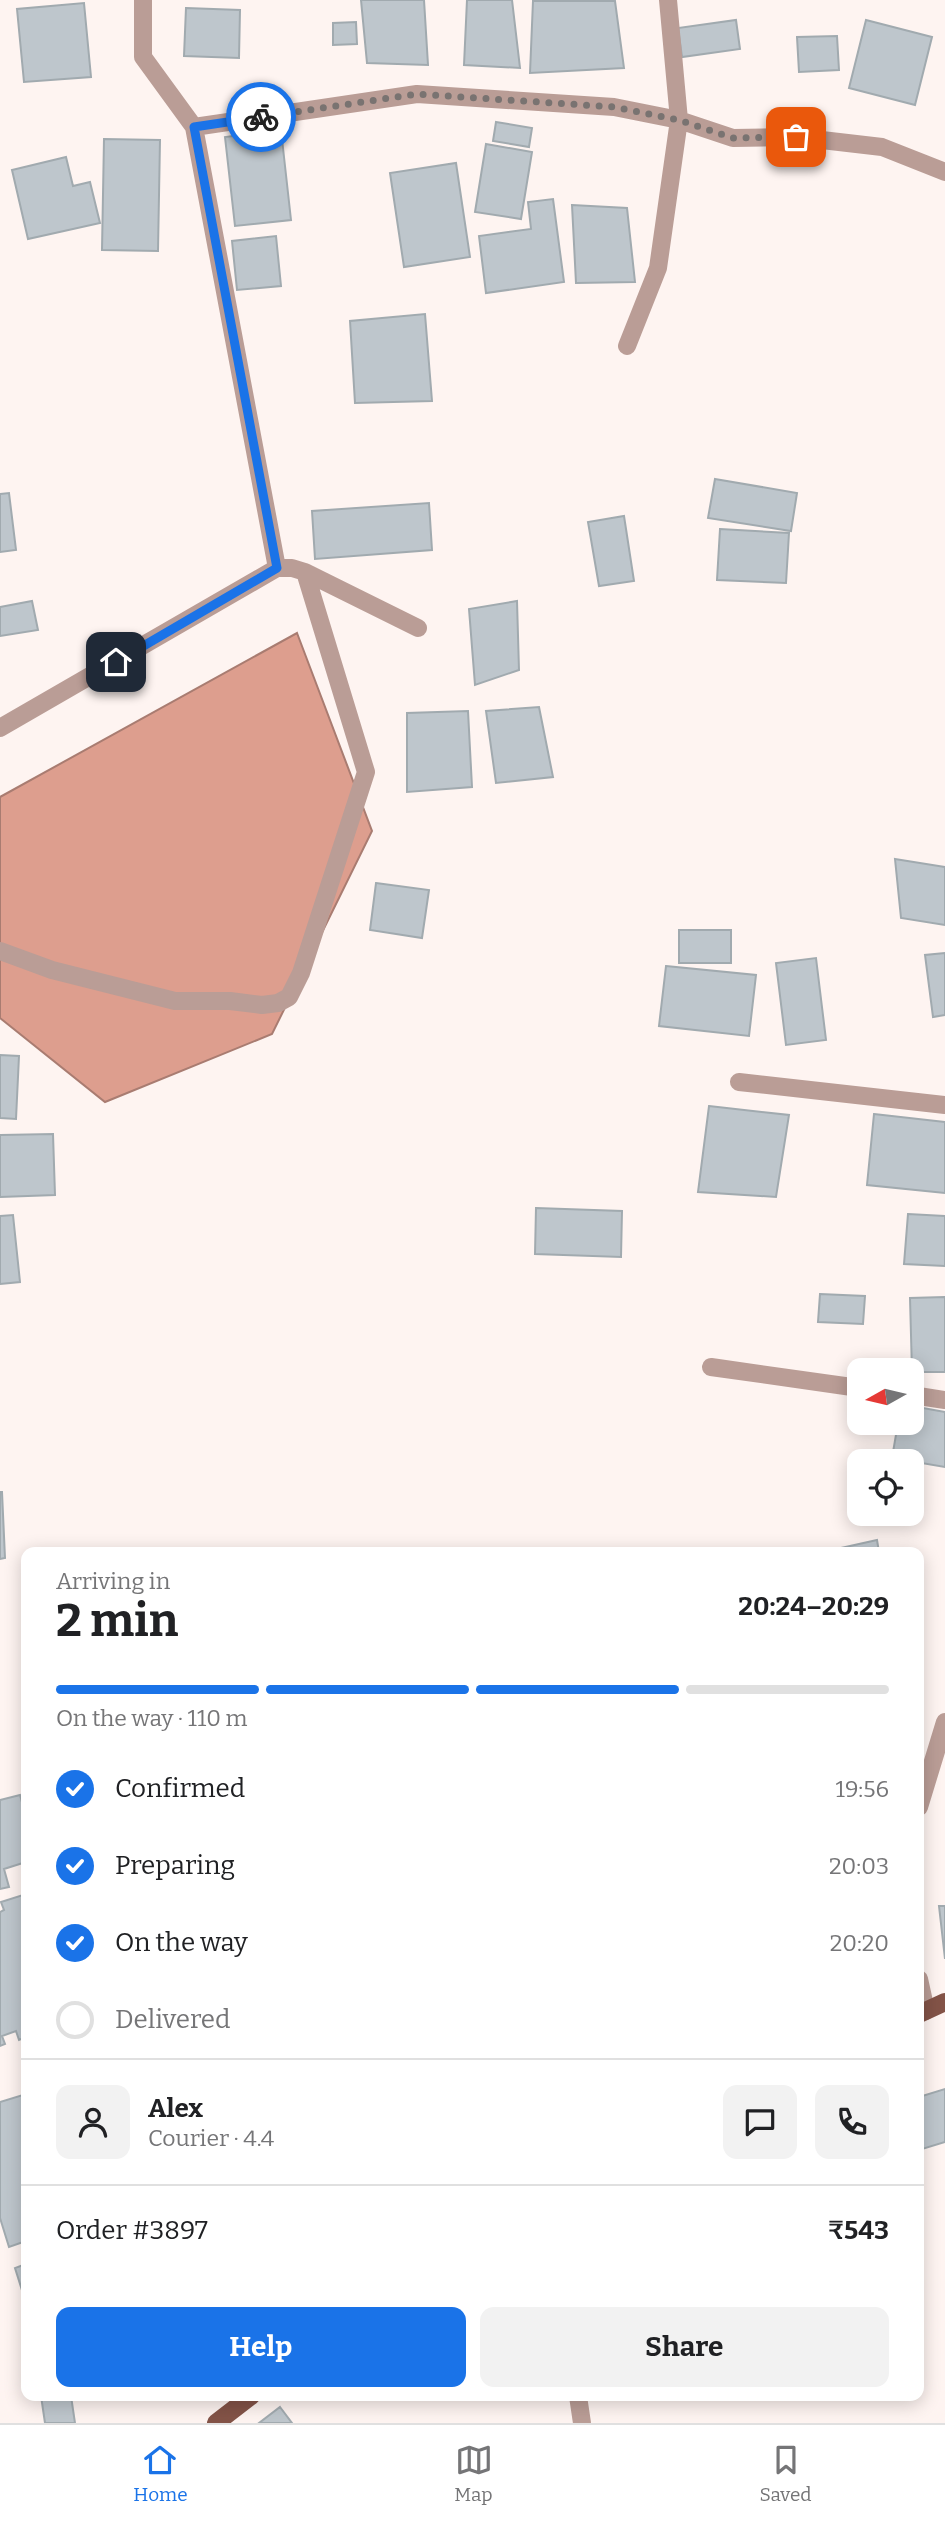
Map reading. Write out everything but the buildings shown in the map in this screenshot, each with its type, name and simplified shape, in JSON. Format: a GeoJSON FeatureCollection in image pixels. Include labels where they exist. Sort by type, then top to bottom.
{"type":"FeatureCollection","features":[{"type":"Feature","properties":{"kind":"main road"},"geometry":{"type":"LineString","coordinates":[[924,2012],[945,2002]]}},
{"type":"Feature","properties":{"kind":"main road"},"geometry":{"type":"LineString","coordinates":[[216,2423],[245,2401]]}},
{"type":"Feature","properties":{"kind":"street"},"geometry":{"type":"LineString","coordinates":[[143,0],[143,57],[194,127],[277,568]]}},
{"type":"Feature","properties":{"kind":"street"},"geometry":{"type":"LineString","coordinates":[[627,346],[658,268],[679,120],[668,0]]}},
{"type":"Feature","properties":{"kind":"street"},"geometry":{"type":"LineString","coordinates":[[194,127],[417,94],[614,107],[679,120],[733,138],[796,137],[882,147],[933,170],[945,172]]}},
{"type":"Feature","properties":{"kind":"street"},"geometry":{"type":"LineString","coordinates":[[0,728],[277,568],[292,568],[305,572],[418,628]]}},
{"type":"Feature","properties":{"kind":"street"},"geometry":{"type":"LineString","coordinates":[[0,951],[52,970],[174,1001],[262,1004],[278,1003],[289,997],[301,973],[366,772],[305,572]]}},
{"type":"Feature","properties":{"kind":"street"},"geometry":{"type":"LineString","coordinates":[[739,1082],[945,1105]]}},
{"type":"Feature","properties":{"kind":"street"},"geometry":{"type":"LineString","coordinates":[[711,1367],[847,1386]]}},
{"type":"Feature","properties":{"kind":"street"},"geometry":{"type":"LineString","coordinates":[[924,1397],[945,1400]]}},
{"type":"Feature","properties":{"kind":"street"},"geometry":{"type":"LineString","coordinates":[[924,1786],[945,1722]]}},
{"type":"Feature","properties":{"kind":"street"},"geometry":{"type":"LineString","coordinates":[[579,2401],[582,2423]]}},
{"type":"Feature","properties":{"kind":"shaded area"},"geometry":{"type":"Polygon","coordinates":[[[297,633],[372,831],[272,1034],[105,1102],[0,1018],[0,797],[297,633]]]}},
{"type":"Feature","properties":{"kind":"way so far"},"geometry":{"type":"LineString","coordinates":[[261,117],[417,94],[614,107],[679,120],[733,138],[796,137]]}},
{"type":"Feature","properties":{"kind":"route"},"geometry":{"type":"LineString","coordinates":[[116,662],[277,568],[194,127],[261,117]]}}]}
